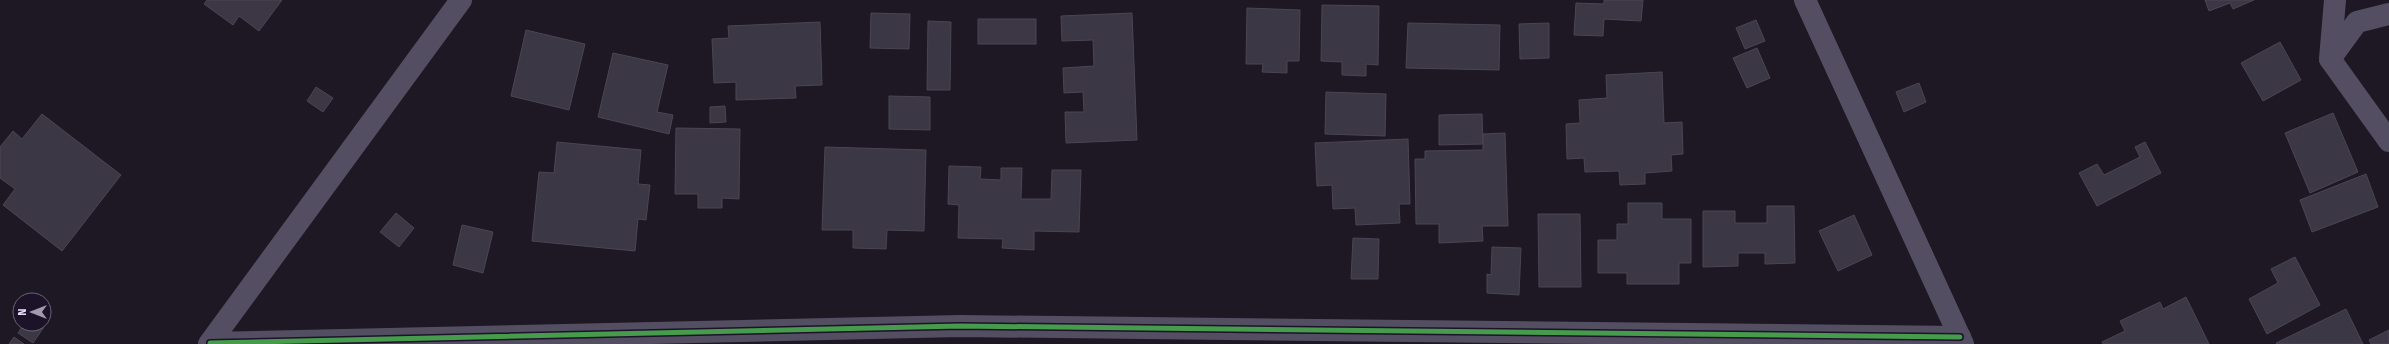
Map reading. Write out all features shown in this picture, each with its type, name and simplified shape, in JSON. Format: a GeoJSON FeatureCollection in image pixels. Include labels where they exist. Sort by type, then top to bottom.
{"type":"FeatureCollection","features":[{"type":"Feature","properties":{"kind":"street"},"geometry":{"type":"LineString","coordinates":[[210,343],[461,0]]}},
{"type":"Feature","properties":{"kind":"street"},"geometry":{"type":"LineString","coordinates":[[210,343],[959,335],[1961,340],[1805,0]]}},
{"type":"Feature","properties":{"kind":"street"},"geometry":{"type":"LineString","coordinates":[[2335,0],[2330,59],[2389,141]]}},
{"type":"Feature","properties":{"kind":"street"},"geometry":{"type":"LineString","coordinates":[[2330,59],[2357,22],[2389,14]]}},
{"type":"Feature","properties":{"kind":"building"},"geometry":{"type":"Polygon","coordinates":[[[207,0],[282,0],[259,31],[239,16],[233,25],[204,4],[207,0]]]}},
{"type":"Feature","properties":{"kind":"building"},"geometry":{"type":"Polygon","coordinates":[[[1604,0],[1643,0],[1641,21],[1604,19],[1603,36],[1574,35],[1576,3],[1604,4],[1604,0]]]}},
{"type":"Feature","properties":{"kind":"building"},"geometry":{"type":"Polygon","coordinates":[[[2205,0],[2254,0],[2233,9],[2230,3],[2209,11],[2205,0]]]}},
{"type":"Feature","properties":{"kind":"building"},"geometry":{"type":"Polygon","coordinates":[[[1322,5],[1379,6],[1378,65],[1366,64],[1366,76],[1342,75],[1342,62],[1321,61],[1322,5]]]}},
{"type":"Feature","properties":{"kind":"building"},"geometry":{"type":"Polygon","coordinates":[[[1247,8],[1300,10],[1299,61],[1287,61],[1287,73],[1262,72],[1263,64],[1246,64],[1247,8]]]}},
{"type":"Feature","properties":{"kind":"building"},"geometry":{"type":"Polygon","coordinates":[[[871,13],[910,14],[909,49],[870,48],[871,13]]]}},
{"type":"Feature","properties":{"kind":"building"},"geometry":{"type":"Polygon","coordinates":[[[1132,13],[1137,140],[1066,143],[1065,112],[1084,112],[1083,92],[1064,93],[1063,68],[1094,66],[1093,40],[1062,41],[1061,16],[1132,13]]]}},
{"type":"Feature","properties":{"kind":"building"},"geometry":{"type":"Polygon","coordinates":[[[978,19],[1036,19],[1036,44],[978,44],[978,19]]]}},
{"type":"Feature","properties":{"kind":"building"},"geometry":{"type":"Polygon","coordinates":[[[1756,20],[1765,41],[1745,49],[1736,28],[1756,20]]]}},
{"type":"Feature","properties":{"kind":"building"},"geometry":{"type":"Polygon","coordinates":[[[928,21],[951,22],[950,90],[927,90],[928,21]]]}},
{"type":"Feature","properties":{"kind":"building"},"geometry":{"type":"Polygon","coordinates":[[[820,22],[822,85],[795,86],[796,98],[736,100],[736,82],[714,83],[712,39],[729,38],[728,26],[820,22]]]}},
{"type":"Feature","properties":{"kind":"building"},"geometry":{"type":"Polygon","coordinates":[[[1408,23],[1500,25],[1499,70],[1406,68],[1408,23]]]}},
{"type":"Feature","properties":{"kind":"building"},"geometry":{"type":"Polygon","coordinates":[[[1549,23],[1549,58],[1520,59],[1519,24],[1549,23]]]}},
{"type":"Feature","properties":{"kind":"building"},"geometry":{"type":"Polygon","coordinates":[[[526,30],[585,44],[569,110],[511,96],[526,30]]]}},
{"type":"Feature","properties":{"kind":"building"},"geometry":{"type":"Polygon","coordinates":[[[2280,42],[2301,80],[2263,101],[2241,63],[2280,42]]]}},
{"type":"Feature","properties":{"kind":"building"},"geometry":{"type":"Polygon","coordinates":[[[1757,48],[1770,78],[1747,88],[1733,58],[1757,48]]]}},
{"type":"Feature","properties":{"kind":"building"},"geometry":{"type":"Polygon","coordinates":[[[613,53],[668,65],[657,112],[673,115],[669,134],[598,117],[613,53]]]}},
{"type":"Feature","properties":{"kind":"building"},"geometry":{"type":"Polygon","coordinates":[[[1662,72],[1664,123],[1682,122],[1683,154],[1671,155],[1672,171],[1645,173],[1645,184],[1620,185],[1619,171],[1585,172],[1584,158],[1567,159],[1566,124],[1580,123],[1579,100],[1607,98],[1606,75],[1662,72]]]}},
{"type":"Feature","properties":{"kind":"building"},"geometry":{"type":"Polygon","coordinates":[[[1919,83],[1926,102],[1904,112],[1896,92],[1919,83]]]}},
{"type":"Feature","properties":{"kind":"building"},"geometry":{"type":"Polygon","coordinates":[[[316,87],[333,98],[323,112],[307,101],[316,87]]]}},
{"type":"Feature","properties":{"kind":"building"},"geometry":{"type":"Polygon","coordinates":[[[1326,92],[1386,94],[1385,136],[1325,134],[1326,92]]]}},
{"type":"Feature","properties":{"kind":"building"},"geometry":{"type":"Polygon","coordinates":[[[889,96],[930,97],[930,130],[889,129],[889,96]]]}},
{"type":"Feature","properties":{"kind":"building"},"geometry":{"type":"Polygon","coordinates":[[[725,106],[726,122],[710,123],[710,107],[725,106]]]}},
{"type":"Feature","properties":{"kind":"building"},"geometry":{"type":"Polygon","coordinates":[[[2333,113],[2358,172],[2310,193],[2285,133],[2333,113]]]}},
{"type":"Feature","properties":{"kind":"building"},"geometry":{"type":"Polygon","coordinates":[[[42,114],[121,175],[62,251],[3,205],[15,189],[0,178],[0,147],[13,131],[22,139],[42,114]]]}},
{"type":"Feature","properties":{"kind":"building"},"geometry":{"type":"Polygon","coordinates":[[[1482,114],[1483,144],[1439,145],[1439,115],[1482,114]]]}},
{"type":"Feature","properties":{"kind":"building"},"geometry":{"type":"Polygon","coordinates":[[[676,128],[740,129],[739,199],[722,198],[722,208],[698,208],[698,194],[675,194],[676,128]]]}},
{"type":"Feature","properties":{"kind":"building"},"geometry":{"type":"Polygon","coordinates":[[[1505,133],[1508,226],[1482,226],[1483,241],[1439,243],[1439,224],[1416,224],[1415,159],[1425,159],[1425,151],[1483,150],[1483,134],[1505,133]]]}},
{"type":"Feature","properties":{"kind":"building"},"geometry":{"type":"Polygon","coordinates":[[[1408,139],[1410,204],[1399,204],[1400,223],[1356,225],[1355,208],[1333,209],[1332,185],[1317,186],[1315,143],[1408,139]]]}},
{"type":"Feature","properties":{"kind":"building"},"geometry":{"type":"Polygon","coordinates":[[[557,142],[641,150],[638,184],[650,185],[646,220],[638,219],[635,251],[532,241],[539,172],[554,173],[557,142]]]}},
{"type":"Feature","properties":{"kind":"building"},"geometry":{"type":"Polygon","coordinates":[[[2145,142],[2161,173],[2097,206],[2079,173],[2097,164],[2104,175],[2140,157],[2135,147],[2145,142]]]}},
{"type":"Feature","properties":{"kind":"building"},"geometry":{"type":"Polygon","coordinates":[[[825,147],[926,150],[924,231],[887,230],[886,249],[853,248],[853,230],[822,230],[825,147]]]}},
{"type":"Feature","properties":{"kind":"building"},"geometry":{"type":"Polygon","coordinates":[[[949,166],[981,167],[980,179],[1001,180],[1001,168],[1022,168],[1021,199],[1051,199],[1052,170],[1081,170],[1079,232],[1034,231],[1034,250],[1002,248],[1003,239],[958,238],[959,205],[948,204],[949,166]]]}},
{"type":"Feature","properties":{"kind":"building"},"geometry":{"type":"Polygon","coordinates":[[[2366,174],[2378,207],[2312,232],[2300,200],[2366,174]]]}},
{"type":"Feature","properties":{"kind":"building"},"geometry":{"type":"Polygon","coordinates":[[[1628,203],[1662,203],[1662,219],[1691,219],[1691,263],[1679,263],[1679,284],[1627,284],[1627,273],[1598,273],[1598,240],[1617,240],[1617,224],[1628,224],[1628,203]]]}},
{"type":"Feature","properties":{"kind":"building"},"geometry":{"type":"Polygon","coordinates":[[[1767,206],[1794,206],[1795,263],[1765,264],[1765,253],[1738,253],[1738,266],[1703,267],[1703,211],[1735,211],[1735,223],[1767,223],[1767,206]]]}},
{"type":"Feature","properties":{"kind":"building"},"geometry":{"type":"Polygon","coordinates":[[[396,213],[414,228],[399,247],[380,232],[396,213]]]}},
{"type":"Feature","properties":{"kind":"building"},"geometry":{"type":"Polygon","coordinates":[[[1538,214],[1580,214],[1581,287],[1539,287],[1538,214]]]}},
{"type":"Feature","properties":{"kind":"building"},"geometry":{"type":"Polygon","coordinates":[[[1854,215],[1872,255],[1838,271],[1819,231],[1854,215]]]}},
{"type":"Feature","properties":{"kind":"building"},"geometry":{"type":"Polygon","coordinates":[[[462,225],[493,232],[483,273],[453,265],[462,225]]]}},
{"type":"Feature","properties":{"kind":"building"},"geometry":{"type":"Polygon","coordinates":[[[1353,238],[1379,239],[1378,279],[1351,279],[1353,238]]]}},
{"type":"Feature","properties":{"kind":"building"},"geometry":{"type":"Polygon","coordinates":[[[1492,247],[1521,248],[1519,295],[1487,293],[1487,274],[1491,275],[1492,247]]]}},
{"type":"Feature","properties":{"kind":"building"},"geometry":{"type":"Polygon","coordinates":[[[2295,257],[2320,305],[2267,334],[2249,299],[2278,283],[2271,269],[2295,257]]]}},
{"type":"Feature","properties":{"kind":"building"},"geometry":{"type":"Polygon","coordinates":[[[2186,297],[2209,344],[2103,344],[2102,342],[2125,331],[2120,321],[2160,302],[2163,309],[2186,297]]]}},
{"type":"Feature","properties":{"kind":"building"},"geometry":{"type":"Polygon","coordinates":[[[2346,309],[2363,344],[2276,343],[2346,309]]]}},
{"type":"Feature","properties":{"kind":"building"},"geometry":{"type":"Polygon","coordinates":[[[2389,330],[2389,344],[2371,344],[2369,340],[2389,330]]]}},
{"type":"Feature","properties":{"kind":"building"},"geometry":{"type":"Polygon","coordinates":[[[19,332],[41,332],[33,343],[19,332]]]}},
{"type":"Feature","properties":{"kind":"building"},"geometry":{"type":"Polygon","coordinates":[[[14,337],[24,344],[9,344],[14,337]]]}},
{"type":"Feature","properties":{"kind":"cycle path"},"geometry":{"type":"LineString","coordinates":[[210,343],[960,326],[1960,337]]}}]}
